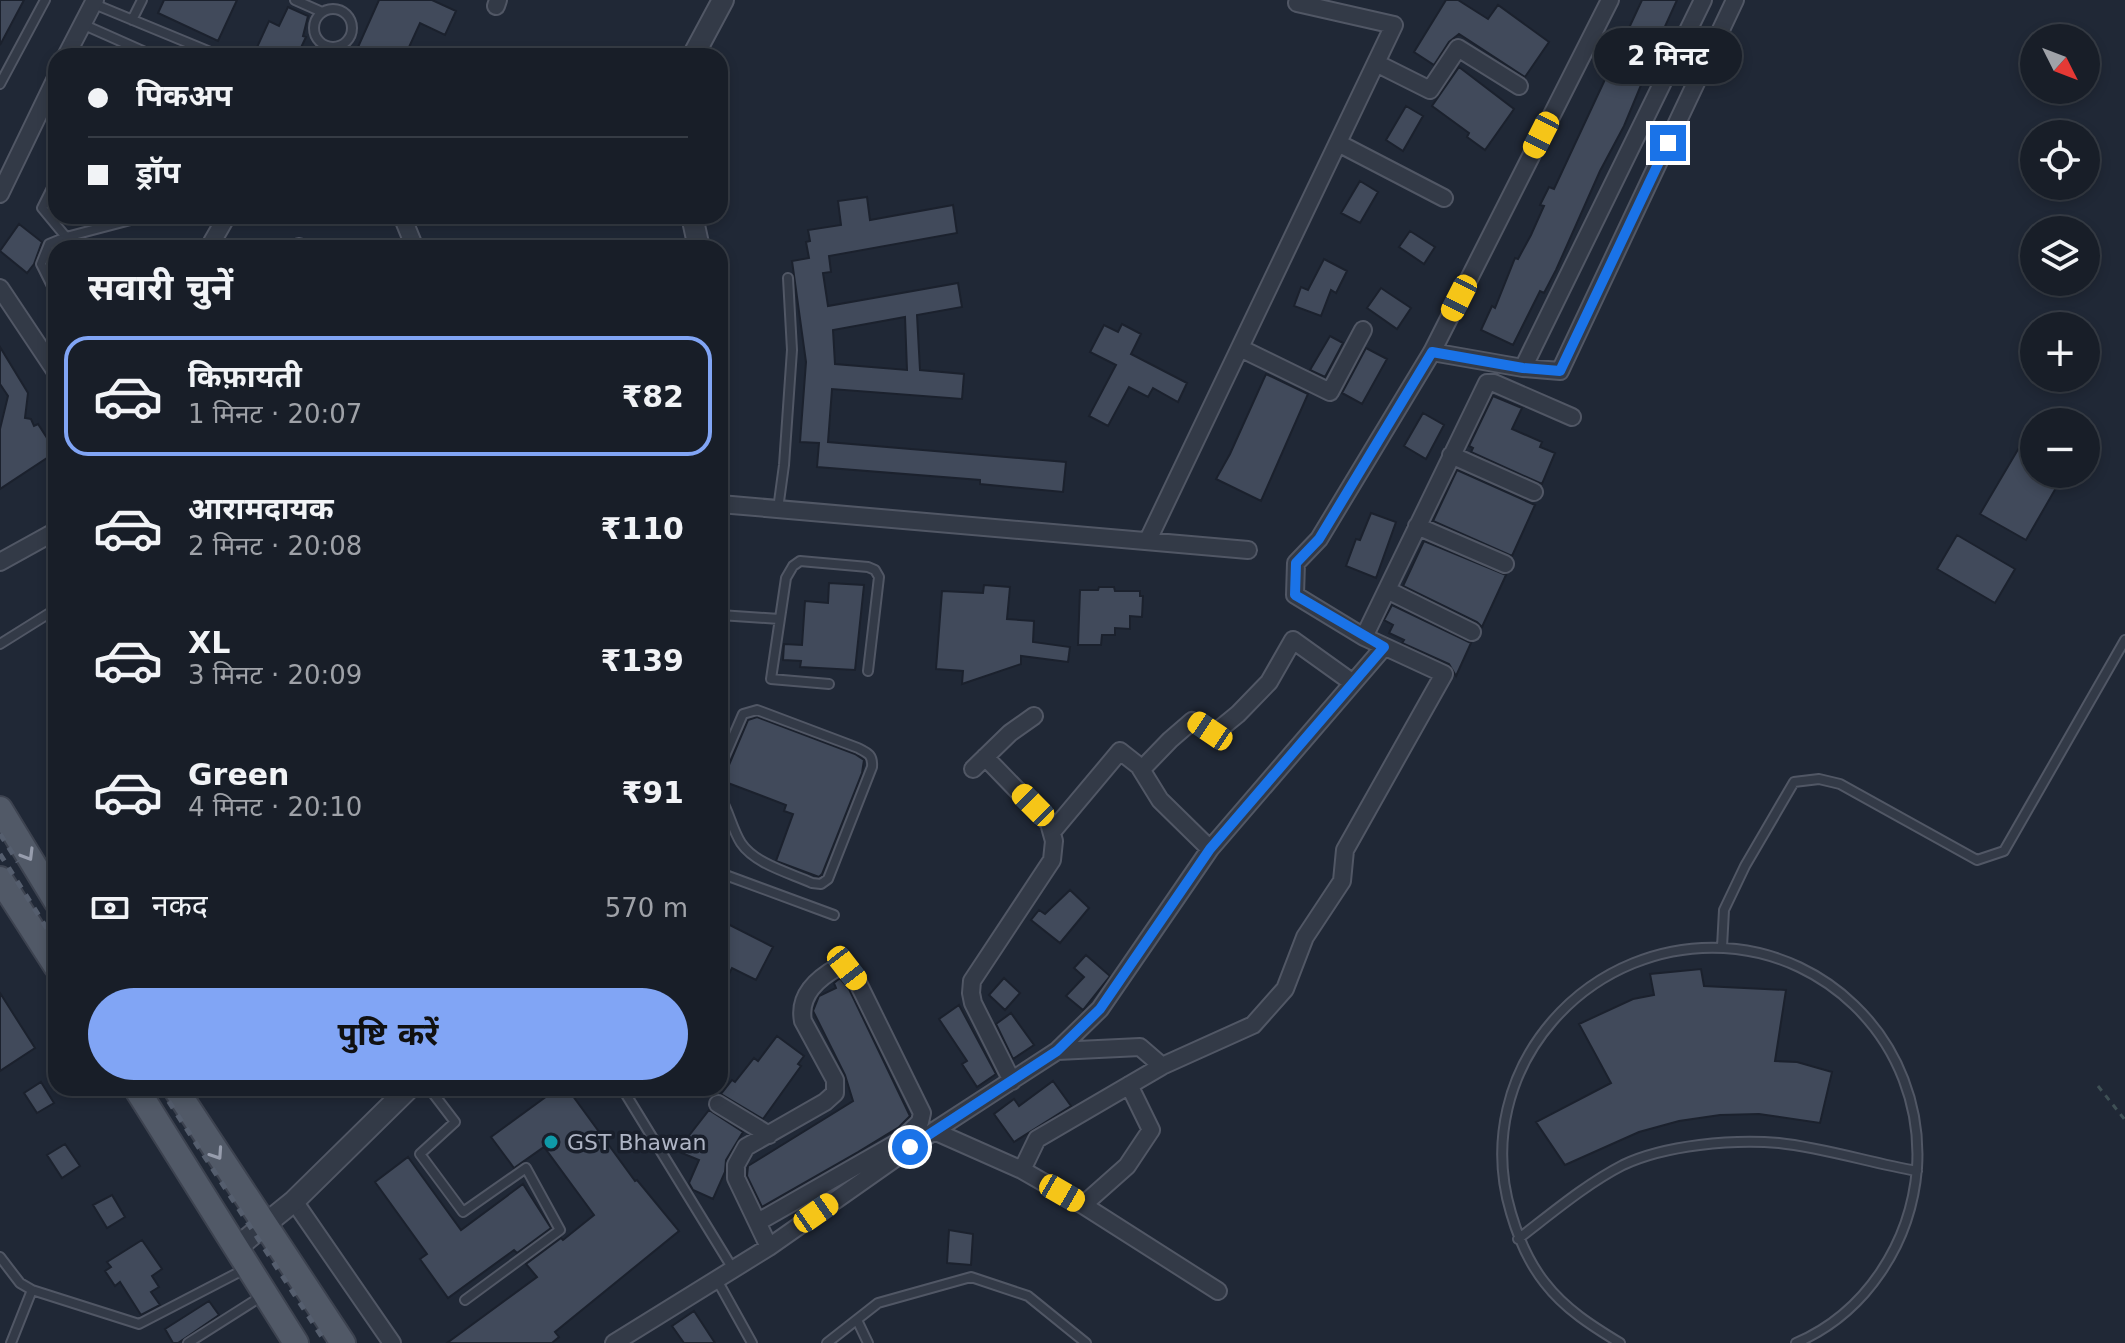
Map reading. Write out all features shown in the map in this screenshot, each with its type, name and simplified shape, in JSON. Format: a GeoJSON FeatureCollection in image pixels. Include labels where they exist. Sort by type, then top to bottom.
{"type":"FeatureCollection","features":[{"type":"Feature","properties":{"kind":"main road"},"geometry":{"type":"LineString","coordinates":[[0,809],[48,888]]}},
{"type":"Feature","properties":{"kind":"main road"},"geometry":{"type":"LineString","coordinates":[[3,891],[48,955]]}},
{"type":"Feature","properties":{"kind":"main road"},"geometry":{"type":"LineString","coordinates":[[141,1096],[296,1343]]}},
{"type":"Feature","properties":{"kind":"main road"},"geometry":{"type":"LineString","coordinates":[[180,1096],[343,1343]]}},
{"type":"Feature","properties":{"kind":"street"},"geometry":{"type":"LineString","coordinates":[[697,48],[723,0]]}},
{"type":"Feature","properties":{"kind":"street"},"geometry":{"type":"LineString","coordinates":[[1022,1170],[1037,1139],[1162,1066],[1253,1025],[1285,989],[1305,937],[1342,881],[1345,850],[1444,674],[1364,637],[1295,595],[1296,563],[1319,539],[1432,352],[1610,0]]}},
{"type":"Feature","properties":{"kind":"street"},"geometry":{"type":"LineString","coordinates":[[1523,368],[1703,0]]}},
{"type":"Feature","properties":{"kind":"street"},"geometry":{"type":"LineString","coordinates":[[1432,352],[1523,368],[1560,371],[1735,0]]}},
{"type":"Feature","properties":{"kind":"street"},"geometry":{"type":"LineString","coordinates":[[70,48],[94,2]]}},
{"type":"Feature","properties":{"kind":"street"},"geometry":{"type":"LineString","coordinates":[[1148,540],[1394,25],[1297,3]]}},
{"type":"Feature","properties":{"kind":"street"},"geometry":{"type":"LineString","coordinates":[[1376,63],[1430,90],[1458,48],[1519,86]]}},
{"type":"Feature","properties":{"kind":"street"},"geometry":{"type":"LineString","coordinates":[[0,194],[48,95]]}},
{"type":"Feature","properties":{"kind":"street"},"geometry":{"type":"LineString","coordinates":[[1338,143],[1444,198]]}},
{"type":"Feature","properties":{"kind":"street"},"geometry":{"type":"LineString","coordinates":[[0,288],[48,360]]}},
{"type":"Feature","properties":{"kind":"street"},"geometry":{"type":"LineString","coordinates":[[1240,348],[1330,392],[1363,330]]}},
{"type":"Feature","properties":{"kind":"street"},"geometry":{"type":"LineString","coordinates":[[1364,637],[1487,383],[1494,383],[1572,417]]}},
{"type":"Feature","properties":{"kind":"street"},"geometry":{"type":"LineString","coordinates":[[1451,455],[1534,492]]}},
{"type":"Feature","properties":{"kind":"street"},"geometry":{"type":"LineString","coordinates":[[728,505],[1248,550]]}},
{"type":"Feature","properties":{"kind":"street"},"geometry":{"type":"LineString","coordinates":[[1417,526],[1505,564]]}},
{"type":"Feature","properties":{"kind":"street"},"geometry":{"type":"LineString","coordinates":[[0,562],[48,535]]}},
{"type":"Feature","properties":{"kind":"street"},"geometry":{"type":"LineString","coordinates":[[1387,590],[1472,632]]}},
{"type":"Feature","properties":{"kind":"street"},"geometry":{"type":"LineString","coordinates":[[1142,769],[1192,721],[1216,732],[1238,714],[1269,682],[1293,640],[1353,683]]}},
{"type":"Feature","properties":{"kind":"street"},"geometry":{"type":"LineString","coordinates":[[614,1343],[769,1247],[934,1131],[1057,1051],[1100,1009],[1210,849],[1384,647]]}},
{"type":"Feature","properties":{"kind":"street"},"geometry":{"type":"LineString","coordinates":[[1012,1081],[973,1003],[972,981],[1052,860],[1054,841],[1049,823],[1033,805],[979,763],[1010,733],[1034,716]]}},
{"type":"Feature","properties":{"kind":"street"},"geometry":{"type":"LineString","coordinates":[[1052,832],[1116,754],[1123,752],[1142,769],[1160,800],[1210,849]]}},
{"type":"Feature","properties":{"kind":"street"},"geometry":{"type":"LineString","coordinates":[[758,1222],[900,1141],[920,1122],[922,1113],[858,983],[847,968],[838,967],[819,978],[807,996],[802,1012],[803,1021],[835,1080],[835,1093],[825,1102],[746,1147],[736,1165],[736,1178],[769,1247]]}},
{"type":"Feature","properties":{"kind":"street"},"geometry":{"type":"LineString","coordinates":[[1057,1051],[1140,1047],[1162,1066]]}},
{"type":"Feature","properties":{"kind":"street"},"geometry":{"type":"LineString","coordinates":[[1083,1205],[1127,1166],[1151,1130],[1129,1085]]}},
{"type":"Feature","properties":{"kind":"street"},"geometry":{"type":"LineString","coordinates":[[242,1258],[266,1226],[398,1096]]}},
{"type":"Feature","properties":{"kind":"street"},"geometry":{"type":"LineString","coordinates":[[718,1104],[769,1135]]}},
{"type":"Feature","properties":{"kind":"street"},"geometry":{"type":"LineString","coordinates":[[934,1131],[1022,1170],[1218,1291]]}},
{"type":"Feature","properties":{"kind":"street"},"geometry":{"type":"LineString","coordinates":[[294,1201],[392,1343]]}},
{"type":"Feature","properties":{"kind":"lane"},"geometry":{"type":"LineString","coordinates":[[0,84],[45,0]]}},
{"type":"Feature","properties":{"kind":"lane"},"geometry":{"type":"LineString","coordinates":[[132,20],[142,0]]}},
{"type":"Feature","properties":{"kind":"lane"},"geometry":{"type":"LineString","coordinates":[[295,0],[322,12]]}},
{"type":"Feature","properties":{"kind":"lane"},"geometry":{"type":"LineString","coordinates":[[94,2],[200,48]]}},
{"type":"Feature","properties":{"kind":"lane"},"geometry":{"type":"LineString","coordinates":[[328,9],[340,10],[349,18],[350,36],[339,46],[323,44],[315,34],[315,22],[328,9]]}},
{"type":"Feature","properties":{"kind":"lane"},"geometry":{"type":"LineString","coordinates":[[82,24],[125,48]]}},
{"type":"Feature","properties":{"kind":"lane"},"geometry":{"type":"LineString","coordinates":[[48,196],[42,208],[48,215]]}},
{"type":"Feature","properties":{"kind":"lane"},"geometry":{"type":"LineString","coordinates":[[55,224],[66,237]]}},
{"type":"Feature","properties":{"kind":"lane"},"geometry":{"type":"LineString","coordinates":[[59,240],[116,224]]}},
{"type":"Feature","properties":{"kind":"lane"},"geometry":{"type":"LineString","coordinates":[[48,246],[41,264],[48,278]]}},
{"type":"Feature","properties":{"kind":"lane"},"geometry":{"type":"LineString","coordinates":[[778,509],[792,350],[788,278]]}},
{"type":"Feature","properties":{"kind":"lane"},"geometry":{"type":"LineString","coordinates":[[829,684],[771,679],[786,578],[800,561],[875,570],[879,577],[868,671]]}},
{"type":"Feature","properties":{"kind":"lane"},"geometry":{"type":"LineString","coordinates":[[0,644],[48,614]]}},
{"type":"Feature","properties":{"kind":"lane"},"geometry":{"type":"LineString","coordinates":[[728,616],[779,619]]}},
{"type":"Feature","properties":{"kind":"lane"},"geometry":{"type":"LineString","coordinates":[[1722,947],[1724,910],[1745,866],[1794,782],[1819,779],[1840,784],[1977,860],[2004,851],[2125,640]]}},
{"type":"Feature","properties":{"kind":"lane"},"geometry":{"type":"LineString","coordinates":[[728,749],[743,714],[757,710],[858,748],[869,753],[873,759],[828,879],[821,884],[812,883],[749,851],[741,843],[728,815]]}},
{"type":"Feature","properties":{"kind":"lane"},"geometry":{"type":"LineString","coordinates":[[728,876],[834,915]]}},
{"type":"Feature","properties":{"kind":"lane"},"geometry":{"type":"LineString","coordinates":[[1620,1343],[1581,1319],[1545,1283],[1518,1239],[1504,1189],[1502,1138],[1513,1087],[1536,1041],[1569,1002],[1611,971],[1659,952],[1710,946],[1755,951],[1798,965],[1837,989],[1870,1020],[1895,1058],[1912,1101],[1918,1146],[1917,1171],[1915,1191],[1902,1235],[1880,1275],[1849,1309],[1812,1336],[1796,1343]]}},
{"type":"Feature","properties":{"kind":"lane"},"geometry":{"type":"LineString","coordinates":[[435,1096],[455,1122],[420,1154],[463,1212],[526,1168],[560,1230],[465,1300]]}},
{"type":"Feature","properties":{"kind":"lane"},"geometry":{"type":"LineString","coordinates":[[627,1096],[733,1269]]}},
{"type":"Feature","properties":{"kind":"lane"},"geometry":{"type":"LineString","coordinates":[[1518,1239],[1576,1195],[1624,1165],[1668,1150],[1719,1144],[1778,1143],[1917,1171]]}},
{"type":"Feature","properties":{"kind":"lane"},"geometry":{"type":"LineString","coordinates":[[0,1257],[20,1283],[32,1290],[139,1324],[242,1258]]}},
{"type":"Feature","properties":{"kind":"lane"},"geometry":{"type":"LineString","coordinates":[[827,1343],[878,1303],[971,1277],[1028,1296],[1086,1343]]}},
{"type":"Feature","properties":{"kind":"lane"},"geometry":{"type":"LineString","coordinates":[[717,1280],[752,1343]]}},
{"type":"Feature","properties":{"kind":"lane"},"geometry":{"type":"LineString","coordinates":[[11,1343],[32,1290]]}},
{"type":"Feature","properties":{"kind":"lane"},"geometry":{"type":"LineString","coordinates":[[188,1343],[265,1294]]}},
{"type":"Feature","properties":{"kind":"lane"},"geometry":{"type":"LineString","coordinates":[[857,1320],[868,1343]]}},
{"type":"Feature","properties":{"kind":"path"},"geometry":{"type":"LineString","coordinates":[[2098,1086],[2125,1120]]}},
{"type":"Feature","properties":{"kind":"building"},"geometry":{"type":"Polygon","coordinates":[[[0,0],[24,0],[0,45],[0,0]]]}},
{"type":"Feature","properties":{"kind":"building"},"geometry":{"type":"Polygon","coordinates":[[[164,0],[237,0],[218,41],[158,13],[164,0]]]}},
{"type":"Feature","properties":{"kind":"building"},"geometry":{"type":"Polygon","coordinates":[[[379,0],[432,0],[456,11],[445,35],[420,23],[409,48],[358,48],[379,0]]]}},
{"type":"Feature","properties":{"kind":"building"},"geometry":{"type":"Polygon","coordinates":[[[1446,0],[1458,0],[1488,19],[1498,5],[1549,42],[1525,77],[1459,34],[1449,42],[1434,65],[1414,52],[1446,0]]]}},
{"type":"Feature","properties":{"kind":"building"},"geometry":{"type":"Polygon","coordinates":[[[1642,0],[1677,0],[1642,77],[1624,126],[1600,171],[1556,270],[1544,293],[1540,291],[1513,345],[1481,330],[1492,306],[1495,308],[1515,258],[1518,259],[1531,235],[1549,187],[1554,189],[1642,0]]]}},
{"type":"Feature","properties":{"kind":"building"},"geometry":{"type":"Polygon","coordinates":[[[288,7],[308,16],[303,36],[306,37],[301,48],[257,48],[269,21],[279,26],[288,7]]]}},
{"type":"Feature","properties":{"kind":"building"},"geometry":{"type":"Polygon","coordinates":[[[1459,67],[1514,109],[1485,150],[1467,137],[1469,133],[1432,106],[1459,67]]]}},
{"type":"Feature","properties":{"kind":"building"},"geometry":{"type":"Polygon","coordinates":[[[1406,106],[1423,116],[1403,151],[1386,140],[1406,106]]]}},
{"type":"Feature","properties":{"kind":"building"},"geometry":{"type":"Polygon","coordinates":[[[1360,181],[1378,192],[1360,223],[1341,213],[1360,181]]]}},
{"type":"Feature","properties":{"kind":"building"},"geometry":{"type":"Polygon","coordinates":[[[867,197],[870,220],[953,205],[957,233],[829,256],[831,272],[823,273],[828,306],[958,283],[962,307],[917,315],[920,370],[964,374],[962,399],[832,389],[828,442],[1066,462],[1063,492],[980,484],[980,480],[817,467],[819,443],[800,442],[806,362],[792,261],[809,258],[806,242],[810,241],[808,230],[841,225],[838,201],[867,197]],[[905,317],[833,330],[835,364],[907,370],[905,317]]]}},
{"type":"Feature","properties":{"kind":"building"},"geometry":{"type":"Polygon","coordinates":[[[19,224],[42,242],[27,273],[0,251],[19,224]]]}},
{"type":"Feature","properties":{"kind":"building"},"geometry":{"type":"Polygon","coordinates":[[[1410,231],[1435,247],[1424,264],[1399,247],[1410,231]]]}},
{"type":"Feature","properties":{"kind":"building"},"geometry":{"type":"Polygon","coordinates":[[[1324,259],[1347,271],[1336,293],[1331,290],[1321,316],[1294,306],[1301,287],[1308,290],[1324,259]]]}},
{"type":"Feature","properties":{"kind":"building"},"geometry":{"type":"Polygon","coordinates":[[[1381,288],[1411,308],[1397,329],[1367,308],[1381,288]]]}},
{"type":"Feature","properties":{"kind":"building"},"geometry":{"type":"Polygon","coordinates":[[[1122,324],[1141,334],[1131,354],[1187,383],[1178,402],[1153,388],[1148,397],[1129,387],[1108,426],[1089,416],[1116,365],[1090,352],[1104,325],[1118,332],[1122,324]]]}},
{"type":"Feature","properties":{"kind":"building"},"geometry":{"type":"Polygon","coordinates":[[[1330,336],[1343,343],[1325,377],[1310,370],[1330,336]]]}},
{"type":"Feature","properties":{"kind":"building"},"geometry":{"type":"Polygon","coordinates":[[[0,347],[28,393],[25,418],[31,419],[34,426],[38,424],[48,440],[48,457],[0,489],[0,429],[8,396],[0,384],[0,347]]]}},
{"type":"Feature","properties":{"kind":"building"},"geometry":{"type":"Polygon","coordinates":[[[1366,348],[1387,359],[1362,404],[1342,393],[1366,348]]]}},
{"type":"Feature","properties":{"kind":"building"},"geometry":{"type":"Polygon","coordinates":[[[1266,374],[1308,394],[1261,501],[1216,479],[1266,374]]]}},
{"type":"Feature","properties":{"kind":"building"},"geometry":{"type":"Polygon","coordinates":[[[1493,396],[1522,408],[1512,429],[1542,442],[1540,447],[1555,453],[1542,484],[1471,452],[1473,448],[1469,446],[1493,396]]]}},
{"type":"Feature","properties":{"kind":"building"},"geometry":{"type":"Polygon","coordinates":[[[1423,413],[1444,425],[1426,459],[1404,446],[1423,413]]]}},
{"type":"Feature","properties":{"kind":"building"},"geometry":{"type":"Polygon","coordinates":[[[2020,446],[2020,488],[2056,488],[2026,540],[1980,514],[2020,446]]]}},
{"type":"Feature","properties":{"kind":"building"},"geometry":{"type":"Polygon","coordinates":[[[1457,470],[1535,505],[1512,556],[1433,521],[1457,470]]]}},
{"type":"Feature","properties":{"kind":"building"},"geometry":{"type":"Polygon","coordinates":[[[1371,513],[1396,522],[1376,578],[1346,566],[1356,539],[1360,540],[1371,513]]]}},
{"type":"Feature","properties":{"kind":"building"},"geometry":{"type":"Polygon","coordinates":[[[1957,535],[2015,569],[1995,603],[1937,569],[1957,535]]]}},
{"type":"Feature","properties":{"kind":"building"},"geometry":{"type":"Polygon","coordinates":[[[1424,541],[1506,575],[1482,627],[1403,586],[1424,541]]]}},
{"type":"Feature","properties":{"kind":"building"},"geometry":{"type":"Polygon","coordinates":[[[829,583],[864,585],[855,670],[800,667],[801,661],[783,660],[784,644],[802,645],[805,601],[828,603],[829,583]]]}},
{"type":"Feature","properties":{"kind":"building"},"geometry":{"type":"Polygon","coordinates":[[[984,585],[1010,587],[1007,619],[1034,621],[1033,642],[1070,647],[1068,662],[1021,656],[1021,664],[962,684],[963,671],[936,669],[942,591],[983,593],[984,585]]]}},
{"type":"Feature","properties":{"kind":"building"},"geometry":{"type":"Polygon","coordinates":[[[1099,587],[1114,587],[1115,591],[1140,591],[1140,596],[1143,596],[1142,617],[1130,616],[1130,629],[1115,628],[1115,635],[1102,635],[1101,645],[1078,645],[1080,590],[1098,590],[1099,587]]]}},
{"type":"Feature","properties":{"kind":"building"},"geometry":{"type":"Polygon","coordinates":[[[1392,605],[1471,643],[1456,676],[1449,664],[1402,643],[1404,640],[1389,633],[1393,625],[1384,620],[1392,605]]]}},
{"type":"Feature","properties":{"kind":"building"},"geometry":{"type":"Polygon","coordinates":[[[757,717],[864,760],[862,773],[819,877],[776,861],[793,814],[784,811],[786,805],[728,783],[728,766],[748,720],[757,717]]]}},
{"type":"Feature","properties":{"kind":"building"},"geometry":{"type":"Polygon","coordinates":[[[1070,890],[1089,908],[1060,943],[1031,920],[1039,910],[1045,914],[1070,890]]]}},
{"type":"Feature","properties":{"kind":"building"},"geometry":{"type":"Polygon","coordinates":[[[728,924],[773,947],[756,980],[732,968],[728,976],[728,924]]]}},
{"type":"Feature","properties":{"kind":"building"},"geometry":{"type":"Polygon","coordinates":[[[1086,955],[1110,976],[1083,1010],[1066,996],[1084,977],[1074,968],[1086,955]]]}},
{"type":"Feature","properties":{"kind":"building"},"geometry":{"type":"Polygon","coordinates":[[[1701,969],[1704,986],[1786,990],[1775,1061],[1797,1062],[1832,1072],[1820,1123],[1759,1114],[1720,1115],[1679,1121],[1639,1132],[1565,1165],[1536,1122],[1611,1083],[1579,1024],[1633,999],[1654,995],[1650,974],[1701,969]]]}},
{"type":"Feature","properties":{"kind":"building"},"geometry":{"type":"Polygon","coordinates":[[[840,978],[849,989],[910,1116],[899,1127],[762,1207],[747,1176],[748,1166],[853,1101],[845,1075],[813,1011],[819,996],[836,988],[834,983],[840,978]]]}},
{"type":"Feature","properties":{"kind":"building"},"geometry":{"type":"Polygon","coordinates":[[[1004,978],[1020,993],[1005,1010],[989,995],[1004,978]]]}},
{"type":"Feature","properties":{"kind":"building"},"geometry":{"type":"Polygon","coordinates":[[[0,993],[35,1048],[0,1071],[0,993]]]}},
{"type":"Feature","properties":{"kind":"building"},"geometry":{"type":"Polygon","coordinates":[[[959,1005],[996,1074],[977,1087],[962,1064],[967,1061],[939,1019],[959,1005]]]}},
{"type":"Feature","properties":{"kind":"building"},"geometry":{"type":"Polygon","coordinates":[[[1011,1013],[1034,1045],[1013,1059],[996,1024],[1011,1013]]]}},
{"type":"Feature","properties":{"kind":"building"},"geometry":{"type":"Polygon","coordinates":[[[777,1036],[804,1056],[798,1064],[801,1066],[763,1119],[724,1096],[728,1096],[728,1085],[732,1080],[735,1082],[754,1058],[758,1061],[777,1036]]]}},
{"type":"Feature","properties":{"kind":"building"},"geometry":{"type":"Polygon","coordinates":[[[1053,1081],[1071,1106],[1014,1142],[994,1114],[1014,1099],[1019,1106],[1053,1081]]]}},
{"type":"Feature","properties":{"kind":"building"},"geometry":{"type":"Polygon","coordinates":[[[41,1082],[54,1103],[37,1113],[24,1093],[41,1082]]]}},
{"type":"Feature","properties":{"kind":"building"},"geometry":{"type":"Polygon","coordinates":[[[547,1096],[573,1096],[635,1181],[679,1231],[555,1332],[559,1337],[552,1343],[447,1343],[537,1277],[526,1264],[594,1215],[544,1147],[514,1168],[491,1137],[547,1096]]]}},
{"type":"Feature","properties":{"kind":"building"},"geometry":{"type":"Polygon","coordinates":[[[709,1110],[743,1132],[726,1160],[725,1172],[713,1199],[693,1190],[689,1183],[699,1160],[677,1151],[709,1110]]]}},
{"type":"Feature","properties":{"kind":"building"},"geometry":{"type":"Polygon","coordinates":[[[65,1144],[80,1166],[62,1178],[47,1155],[65,1144]]]}},
{"type":"Feature","properties":{"kind":"building"},"geometry":{"type":"Polygon","coordinates":[[[408,1157],[461,1230],[523,1184],[551,1228],[517,1253],[514,1250],[448,1298],[420,1259],[427,1254],[375,1182],[408,1157]]]}},
{"type":"Feature","properties":{"kind":"building"},"geometry":{"type":"Polygon","coordinates":[[[112,1195],[125,1217],[107,1228],[93,1205],[112,1195]]]}},
{"type":"Feature","properties":{"kind":"building"},"geometry":{"type":"Polygon","coordinates":[[[949,1230],[973,1234],[971,1265],[947,1263],[949,1230]]]}},
{"type":"Feature","properties":{"kind":"building"},"geometry":{"type":"Polygon","coordinates":[[[142,1240],[162,1269],[152,1276],[159,1287],[151,1292],[160,1305],[141,1315],[120,1282],[115,1286],[105,1271],[111,1267],[107,1262],[142,1240]]]}},
{"type":"Feature","properties":{"kind":"building"},"geometry":{"type":"Polygon","coordinates":[[[209,1301],[219,1315],[178,1343],[173,1343],[165,1329],[209,1301]]]}},
{"type":"Feature","properties":{"kind":"building"},"geometry":{"type":"Polygon","coordinates":[[[694,1311],[715,1343],[684,1343],[672,1326],[694,1311]]]}},
{"type":"Feature","properties":{"kind":"railway"},"geometry":{"type":"LineString","coordinates":[[0,834],[18,862]]}},
{"type":"Feature","properties":{"kind":"railway"},"geometry":{"type":"LineString","coordinates":[[0,854],[48,930]]}},
{"type":"Feature","properties":{"kind":"railway"},"geometry":{"type":"LineString","coordinates":[[165,1096],[326,1343]]}},
{"type":"Feature","properties":{"kind":"place","name":"GST Bhawan"},"geometry":{"type":"Point","coordinates":[551,1142]}},
{"type":"Feature","properties":{"kind":"route"},"geometry":{"type":"LineString","coordinates":[[910,1147],[1057,1051],[1100,1009],[1210,849],[1384,647],[1295,595],[1296,563],[1319,539],[1432,352],[1523,368],[1560,371],[1668,143]]}}]}
